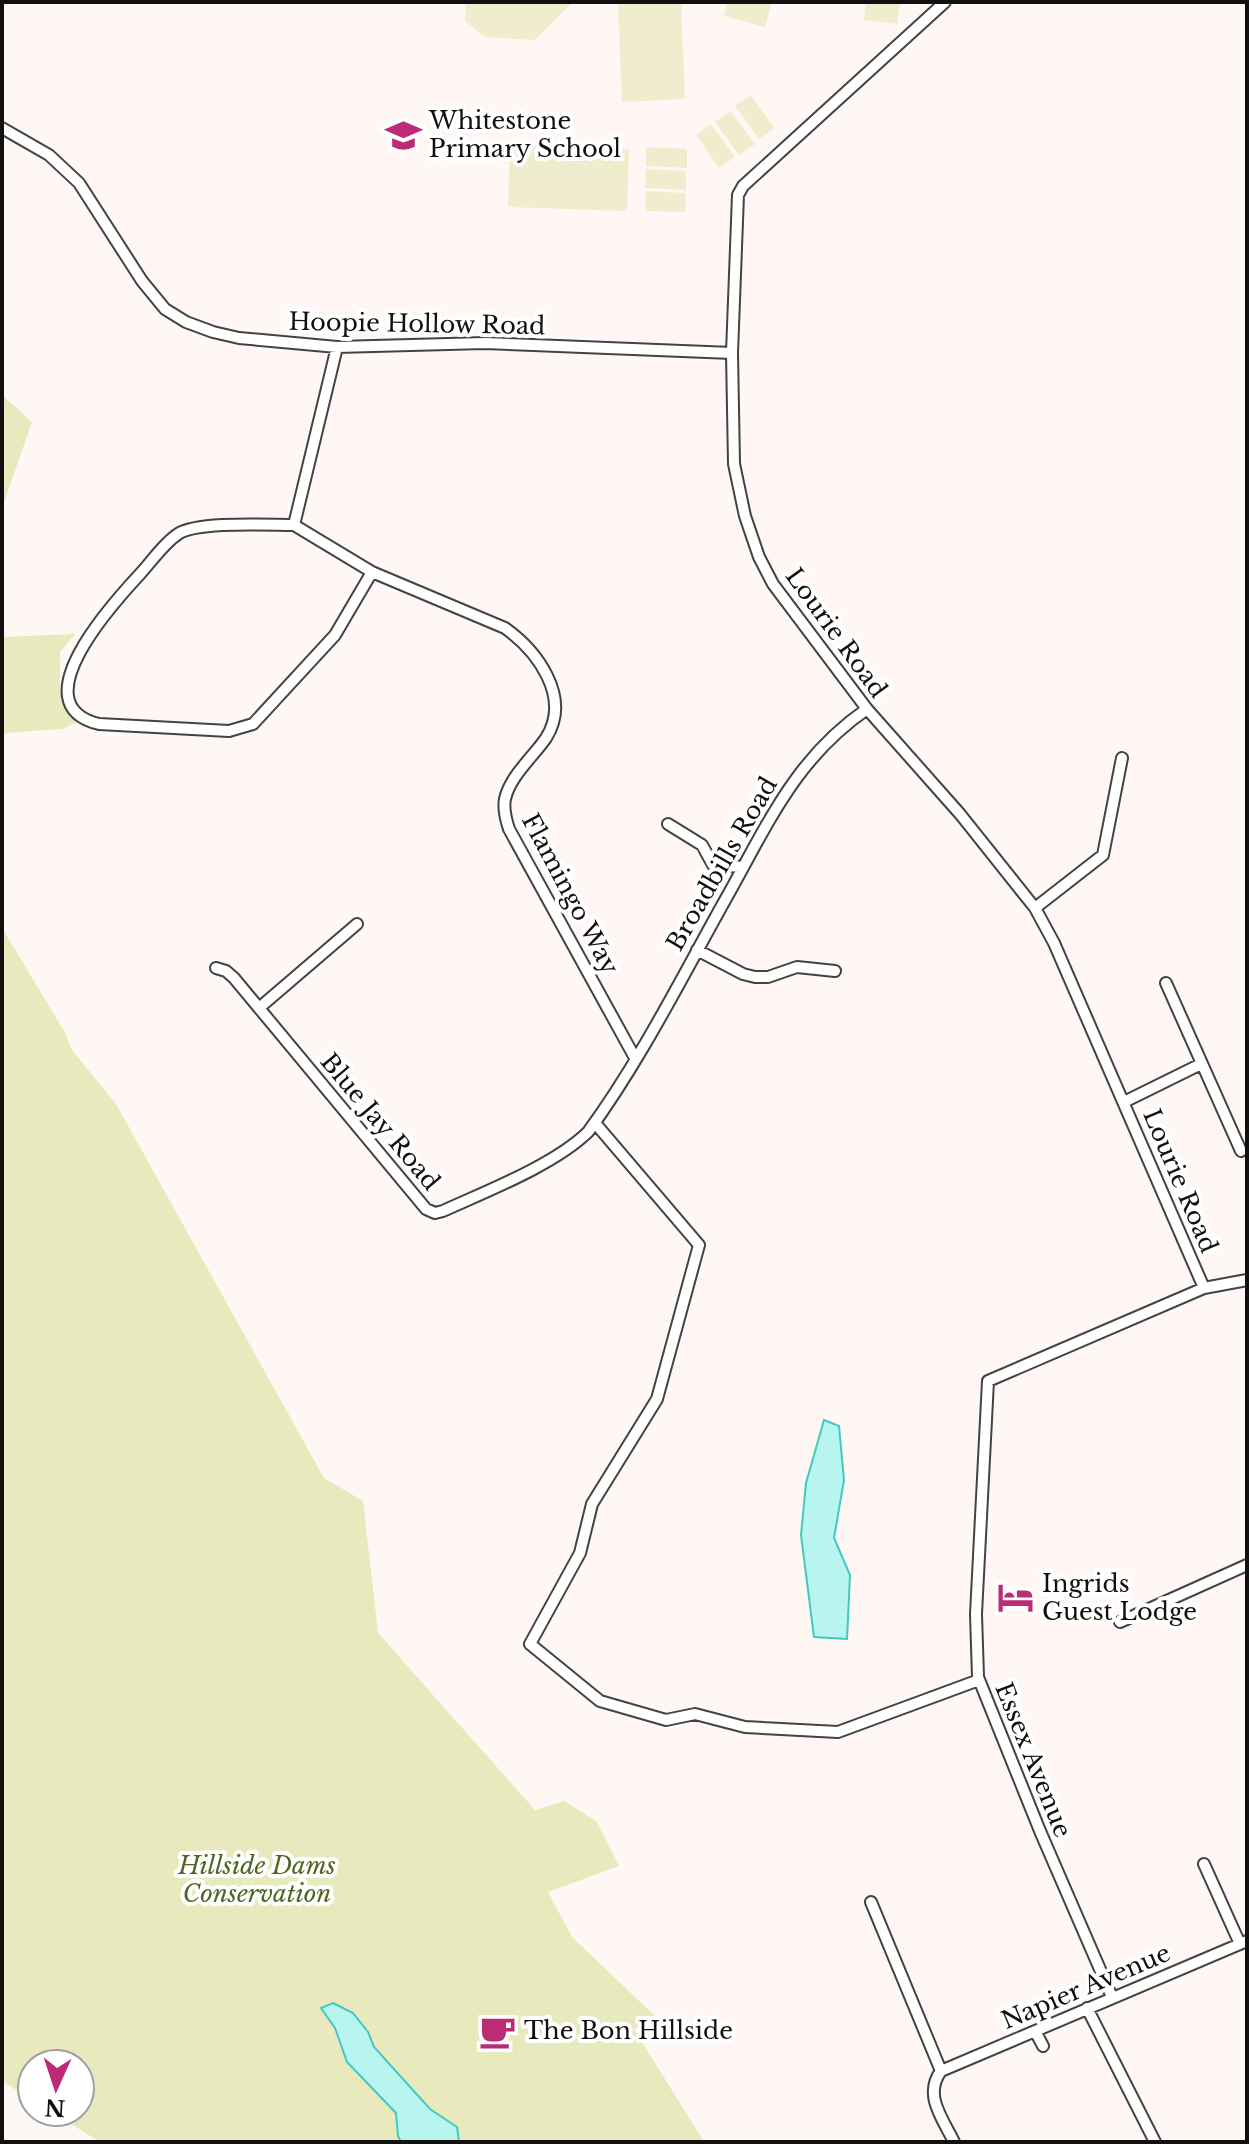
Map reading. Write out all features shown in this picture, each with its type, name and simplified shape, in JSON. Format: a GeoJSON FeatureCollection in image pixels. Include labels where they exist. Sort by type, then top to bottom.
{"type":"FeatureCollection","features":[{"type":"Feature","properties":{"kind":"street","name":"Lourie Road"},"geometry":{"type":"LineString","coordinates":[[945,2],[739,191],[735,209],[732,353],[734,464],[755,548],[773,584],[867,709],[960,814],[1035,908],[1054,943],[1204,1288]]}},
{"type":"Feature","properties":{"kind":"street","name":"Hoopie Hollow Road"},"geometry":{"type":"LineString","coordinates":[[2,128],[49,155],[79,183],[160,304],[172,315],[213,332],[239,338],[337,347],[485,343],[732,353]]}},
{"type":"Feature","properties":{"kind":"street"},"geometry":{"type":"LineString","coordinates":[[337,347],[294,525],[206,527],[186,530],[172,539],[123,592],[75,657],[69,672],[69,695],[77,714],[86,721],[99,724],[229,731],[253,724],[335,635],[372,572]]}},
{"type":"Feature","properties":{"kind":"street","name":"Flamingo Way"},"geometry":{"type":"LineString","coordinates":[[294,525],[372,572],[505,628],[522,640],[537,658],[549,678],[554,707],[552,723],[548,735],[507,793],[504,803],[509,829],[635,1058]]}},
{"type":"Feature","properties":{"kind":"street","name":"Broadbills Road"},"geometry":{"type":"LineString","coordinates":[[635,1058],[778,802],[799,771],[845,724],[867,709]]}},
{"type":"Feature","properties":{"kind":"street"},"geometry":{"type":"LineString","coordinates":[[1035,908],[1103,855],[1122,758]]}},
{"type":"Feature","properties":{"kind":"street"},"geometry":{"type":"LineString","coordinates":[[668,824],[702,845],[713,865],[743,867]]}},
{"type":"Feature","properties":{"kind":"street"},"geometry":{"type":"LineString","coordinates":[[259,1008],[357,924]]}},
{"type":"Feature","properties":{"kind":"street"},"geometry":{"type":"LineString","coordinates":[[697,950],[755,977],[768,977],[797,967],[835,971]]}},
{"type":"Feature","properties":{"kind":"street","name":"Blue Jay Road"},"geometry":{"type":"LineString","coordinates":[[216,968],[234,978],[430,1212],[443,1211],[534,1167],[579,1141],[595,1123],[635,1058]]}},
{"type":"Feature","properties":{"kind":"street"},"geometry":{"type":"LineString","coordinates":[[1166,983],[1241,1151]]}},
{"type":"Feature","properties":{"kind":"street"},"geometry":{"type":"LineString","coordinates":[[1124,1102],[1201,1064]]}},
{"type":"Feature","properties":{"kind":"street"},"geometry":{"type":"LineString","coordinates":[[595,1123],[699,1245],[657,1399],[592,1504],[580,1553],[530,1644],[600,1701],[666,1720],[695,1714],[745,1727],[838,1732],[979,1680]]}},
{"type":"Feature","properties":{"kind":"street"},"geometry":{"type":"LineString","coordinates":[[1204,1288],[1247,1280]]}},
{"type":"Feature","properties":{"kind":"street","name":"Essex Avenue"},"geometry":{"type":"LineString","coordinates":[[1112,1997],[979,1680],[977,1600],[988,1381],[1204,1288]]}},
{"type":"Feature","properties":{"kind":"street"},"geometry":{"type":"LineString","coordinates":[[1120,1622],[1247,1565]]}},
{"type":"Feature","properties":{"kind":"street"},"geometry":{"type":"LineString","coordinates":[[1204,1864],[1244,1942]]}},
{"type":"Feature","properties":{"kind":"street"},"geometry":{"type":"LineString","coordinates":[[871,1902],[941,2071],[934,2082],[933,2096],[954,2142]]}},
{"type":"Feature","properties":{"kind":"street","name":"Napier Avenue"},"geometry":{"type":"LineString","coordinates":[[941,2071],[1244,1942]]}},
{"type":"Feature","properties":{"kind":"street"},"geometry":{"type":"LineString","coordinates":[[1087,2008],[1155,2142]]}},
{"type":"Feature","properties":{"kind":"street"},"geometry":{"type":"LineString","coordinates":[[1035,2031],[1043,2046]]}},
{"type":"Feature","properties":{"kind":"green space"},"geometry":{"type":"Polygon","coordinates":[[[2,395],[32,422],[2,508],[2,395]]]}},
{"type":"Feature","properties":{"kind":"green space"},"geometry":{"type":"Polygon","coordinates":[[[75,634],[60,652],[60,689],[78,722],[62,729],[2,733],[2,637],[75,634]]]}},
{"type":"Feature","properties":{"kind":"green space","name":"Hillside Dams Conservation"},"geometry":{"type":"Polygon","coordinates":[[[2,928],[64,1031],[72,1050],[116,1104],[324,1478],[363,1501],[378,1633],[535,1810],[564,1801],[597,1822],[619,1866],[548,1892],[572,1937],[657,2018],[634,2029],[704,2142],[100,2142],[78,2128],[96,2128],[96,2048],[16,2048],[16,2090],[2,2081],[2,928]]]}},
{"type":"Feature","properties":{"kind":"shaded area"},"geometry":{"type":"Polygon","coordinates":[[[466,2],[573,2],[535,40],[485,37],[465,21],[466,2]]]}},
{"type":"Feature","properties":{"kind":"shaded area"},"geometry":{"type":"Polygon","coordinates":[[[618,2],[681,2],[685,99],[622,102],[618,2]]]}},
{"type":"Feature","properties":{"kind":"shaded area"},"geometry":{"type":"Polygon","coordinates":[[[728,2],[772,2],[765,27],[724,16],[728,2]]]}},
{"type":"Feature","properties":{"kind":"shaded area"},"geometry":{"type":"Polygon","coordinates":[[[866,2],[900,2],[897,24],[864,20],[866,2]]]}},
{"type":"Feature","properties":{"kind":"shaded area"},"geometry":{"type":"Polygon","coordinates":[[[751,95],[774,128],[759,139],[735,106],[751,95]]]}},
{"type":"Feature","properties":{"kind":"shaded area"},"geometry":{"type":"Polygon","coordinates":[[[731,111],[755,144],[739,155],[715,122],[731,111]]]}},
{"type":"Feature","properties":{"kind":"shaded area"},"geometry":{"type":"Polygon","coordinates":[[[711,124],[735,157],[719,168],[696,135],[711,124]]]}},
{"type":"Feature","properties":{"kind":"shaded area"},"geometry":{"type":"Polygon","coordinates":[[[510,144],[629,149],[627,211],[508,207],[510,144]]]}},
{"type":"Feature","properties":{"kind":"shaded area"},"geometry":{"type":"Polygon","coordinates":[[[646,147],[687,149],[687,168],[646,166],[646,147]]]}},
{"type":"Feature","properties":{"kind":"shaded area"},"geometry":{"type":"Polygon","coordinates":[[[646,169],[686,171],[686,190],[645,188],[646,169]]]}},
{"type":"Feature","properties":{"kind":"shaded area"},"geometry":{"type":"Polygon","coordinates":[[[646,191],[686,193],[685,212],[645,211],[646,191]]]}},
{"type":"Feature","properties":{"kind":"water"},"geometry":{"type":"Polygon","coordinates":[[[824,1420],[839,1426],[844,1480],[834,1538],[850,1575],[847,1639],[814,1637],[801,1535],[806,1483],[824,1420]]]}},
{"type":"Feature","properties":{"kind":"water"},"geometry":{"type":"Polygon","coordinates":[[[333,2003],[353,2013],[368,2032],[374,2047],[430,2109],[457,2127],[459,2142],[401,2142],[396,2113],[347,2062],[335,2028],[321,2008],[333,2003]]]}},
{"type":"Feature","properties":{"kind":"place","name":"Whitestone Primary School"},"geometry":{"type":"Point","coordinates":[403,135]}},
{"type":"Feature","properties":{"kind":"place","name":"Ingrids Guest Lodge"},"geometry":{"type":"Point","coordinates":[1016,1598]}},
{"type":"Feature","properties":{"kind":"place","name":"The Bon Hillside"},"geometry":{"type":"Point","coordinates":[498,2031]}}]}
